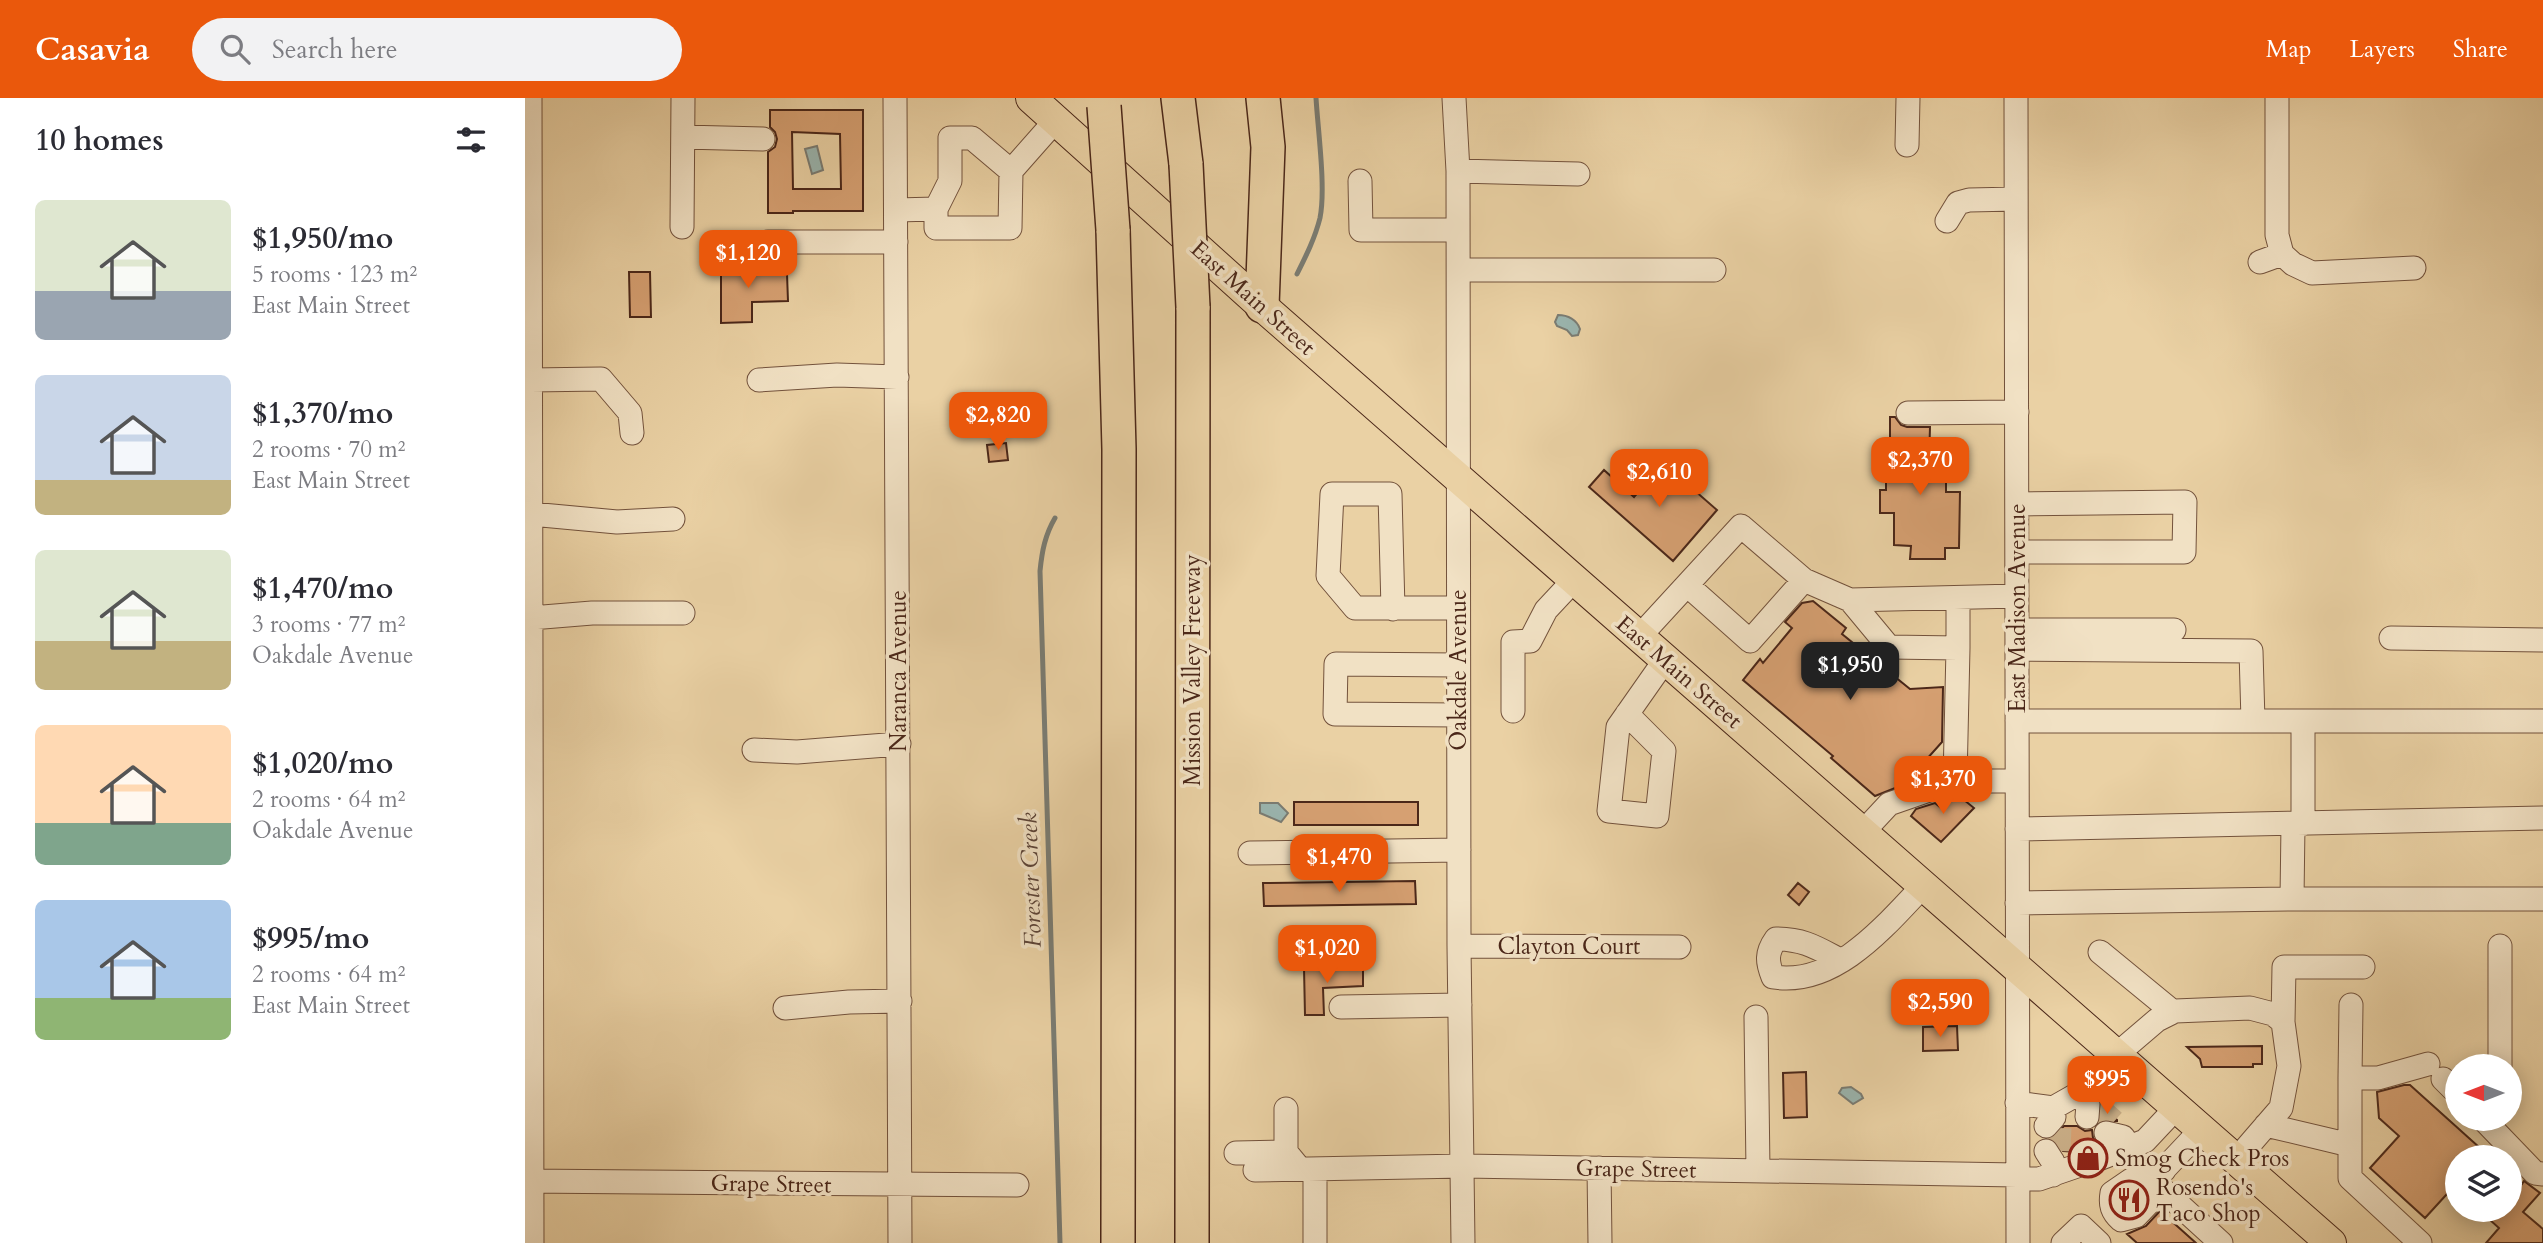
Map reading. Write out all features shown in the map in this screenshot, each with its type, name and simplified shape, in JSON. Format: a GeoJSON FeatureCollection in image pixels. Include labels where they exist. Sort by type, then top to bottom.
{"type":"FeatureCollection","features":[{"type":"Feature","properties":{"kind":"highway","name":"Mission Valley Freeway"},"geometry":{"type":"LineString","coordinates":[[1178,98],[1186,164],[1193,307],[1192,1243]]}},
{"type":"Feature","properties":{"kind":"highway"},"geometry":{"type":"LineString","coordinates":[[1262,306],[1268,147],[1263,98]]}},
{"type":"Feature","properties":{"kind":"highway"},"geometry":{"type":"LineString","coordinates":[[1103,102],[1114,230],[1119,449],[1118,1243]]}},
{"type":"Feature","properties":{"kind":"main road","name":"East Main Street"},"geometry":{"type":"LineString","coordinates":[[1031,98],[1262,306],[2331,1243]]}},
{"type":"Feature","properties":{"kind":"street"},"geometry":{"type":"LineString","coordinates":[[530,98],[528,1181],[532,1243]]}},
{"type":"Feature","properties":{"kind":"street"},"geometry":{"type":"LineString","coordinates":[[683,98],[683,227]]}},
{"type":"Feature","properties":{"kind":"street","name":"Naranca Avenue"},"geometry":{"type":"LineString","coordinates":[[895,98],[900,1243]]}},
{"type":"Feature","properties":{"kind":"street","name":"Oakdale Avenue"},"geometry":{"type":"LineString","coordinates":[[1454,98],[1459,270],[1458,715],[1463,1243]]}},
{"type":"Feature","properties":{"kind":"street"},"geometry":{"type":"LineString","coordinates":[[1907,145],[1909,98]]}},
{"type":"Feature","properties":{"kind":"street","name":"East Madison Avenue"},"geometry":{"type":"LineString","coordinates":[[2016,98],[2018,1243]]}},
{"type":"Feature","properties":{"kind":"street"},"geometry":{"type":"LineString","coordinates":[[2277,98],[2277,235],[2287,259]]}},
{"type":"Feature","properties":{"kind":"street"},"geometry":{"type":"LineString","coordinates":[[1011,171],[972,138],[950,138],[950,181],[936,209],[936,228],[1010,228],[1011,171],[1056,120]]}},
{"type":"Feature","properties":{"kind":"street"},"geometry":{"type":"LineString","coordinates":[[683,137],[763,139]]}},
{"type":"Feature","properties":{"kind":"street"},"geometry":{"type":"LineString","coordinates":[[1458,171],[1578,174]]}},
{"type":"Feature","properties":{"kind":"street"},"geometry":{"type":"LineString","coordinates":[[1360,181],[1360,230],[1458,230]]}},
{"type":"Feature","properties":{"kind":"street"},"geometry":{"type":"LineString","coordinates":[[1947,221],[1958,203],[1969,200],[2016,199]]}},
{"type":"Feature","properties":{"kind":"street"},"geometry":{"type":"LineString","coordinates":[[896,210],[936,209]]}},
{"type":"Feature","properties":{"kind":"street"},"geometry":{"type":"LineString","coordinates":[[768,242],[896,242]]}},
{"type":"Feature","properties":{"kind":"street"},"geometry":{"type":"LineString","coordinates":[[2260,262],[2287,259],[2312,273],[2414,268]]}},
{"type":"Feature","properties":{"kind":"street"},"geometry":{"type":"LineString","coordinates":[[1459,270],[1714,270]]}},
{"type":"Feature","properties":{"kind":"street"},"geometry":{"type":"LineString","coordinates":[[759,380],[837,375],[897,377]]}},
{"type":"Feature","properties":{"kind":"street"},"geometry":{"type":"LineString","coordinates":[[531,380],[601,379],[630,413],[632,433]]}},
{"type":"Feature","properties":{"kind":"street"},"geometry":{"type":"LineString","coordinates":[[1908,413],[2017,412]]}},
{"type":"Feature","properties":{"kind":"street"},"geometry":{"type":"LineString","coordinates":[[1393,609],[1390,494],[1332,494],[1328,576],[1355,608],[1393,609],[1458,608]]}},
{"type":"Feature","properties":{"kind":"street"},"geometry":{"type":"LineString","coordinates":[[2017,504],[2185,502],[2184,552],[2017,552]]}},
{"type":"Feature","properties":{"kind":"street"},"geometry":{"type":"LineString","coordinates":[[531,514],[617,522],[673,519]]}},
{"type":"Feature","properties":{"kind":"street"},"geometry":{"type":"LineString","coordinates":[[1639,637],[1741,526],[1804,580],[1850,600],[2017,596]]}},
{"type":"Feature","properties":{"kind":"street"},"geometry":{"type":"LineString","coordinates":[[1513,711],[1513,642],[1529,641],[1546,610],[1574,580]]}},
{"type":"Feature","properties":{"kind":"street"},"geometry":{"type":"LineString","coordinates":[[1687,585],[1749,641],[1804,580]]}},
{"type":"Feature","properties":{"kind":"street"},"geometry":{"type":"LineString","coordinates":[[1955,781],[1958,598]]}},
{"type":"Feature","properties":{"kind":"street"},"geometry":{"type":"LineString","coordinates":[[1850,600],[1889,647],[1958,648]]}},
{"type":"Feature","properties":{"kind":"street"},"geometry":{"type":"LineString","coordinates":[[531,618],[592,613],[683,613]]}},
{"type":"Feature","properties":{"kind":"street"},"geometry":{"type":"LineString","coordinates":[[2017,640],[2174,630]]}},
{"type":"Feature","properties":{"kind":"street"},"geometry":{"type":"LineString","coordinates":[[2391,638],[2543,640]]}},
{"type":"Feature","properties":{"kind":"street"},"geometry":{"type":"LineString","coordinates":[[2017,640],[2251,651],[2253,721]]}},
{"type":"Feature","properties":{"kind":"street"},"geometry":{"type":"LineString","coordinates":[[1627,714],[1665,660]]}},
{"type":"Feature","properties":{"kind":"street"},"geometry":{"type":"LineString","coordinates":[[1458,665],[1336,664],[1335,714],[1458,715]]}},
{"type":"Feature","properties":{"kind":"street"},"geometry":{"type":"LineString","coordinates":[[2017,721],[2543,721]]}},
{"type":"Feature","properties":{"kind":"street"},"geometry":{"type":"LineString","coordinates":[[2292,899],[2304,721]]}},
{"type":"Feature","properties":{"kind":"street"},"geometry":{"type":"LineString","coordinates":[[754,750],[797,752],[899,744]]}},
{"type":"Feature","properties":{"kind":"street"},"geometry":{"type":"LineString","coordinates":[[1862,833],[1889,804],[1955,781],[2017,781]]}},
{"type":"Feature","properties":{"kind":"street"},"geometry":{"type":"LineString","coordinates":[[2017,829],[2543,818]]}},
{"type":"Feature","properties":{"kind":"street"},"geometry":{"type":"LineString","coordinates":[[1250,853],[1459,850]]}},
{"type":"Feature","properties":{"kind":"street"},"geometry":{"type":"LineString","coordinates":[[1840,960],[1855,952],[1881,930],[1923,886]]}},
{"type":"Feature","properties":{"kind":"street"},"geometry":{"type":"LineString","coordinates":[[2017,903],[2543,899]]}},
{"type":"Feature","properties":{"kind":"street","name":"Clayton Court"},"geometry":{"type":"LineString","coordinates":[[1459,946],[1679,947]]}},
{"type":"Feature","properties":{"kind":"street"},"geometry":{"type":"LineString","coordinates":[[2500,946],[2500,1054]]}},
{"type":"Feature","properties":{"kind":"street"},"geometry":{"type":"LineString","coordinates":[[2100,952],[2172,1012]]}},
{"type":"Feature","properties":{"kind":"street"},"geometry":{"type":"LineString","coordinates":[[2236,1160],[2281,1108],[2289,1066],[2283,1022],[2284,967],[2363,967]]}},
{"type":"Feature","properties":{"kind":"street"},"geometry":{"type":"LineString","coordinates":[[785,1008],[849,1002],[900,1001]]}},
{"type":"Feature","properties":{"kind":"street"},"geometry":{"type":"LineString","coordinates":[[1341,1007],[1460,1004]]}},
{"type":"Feature","properties":{"kind":"street"},"geometry":{"type":"LineString","coordinates":[[2351,1005],[2350,1178],[2420,1243]]}},
{"type":"Feature","properties":{"kind":"street"},"geometry":{"type":"LineString","coordinates":[[2017,1103],[2053,1119],[2087,1105],[2094,1084],[2116,1055],[2157,1020],[2172,1012],[2250,1008],[2273,1014],[2283,1022]]}},
{"type":"Feature","properties":{"kind":"street"},"geometry":{"type":"LineString","coordinates":[[1756,1017],[1758,1171]]}},
{"type":"Feature","properties":{"kind":"street"},"geometry":{"type":"LineString","coordinates":[[2350,1079],[2443,1079]]}},
{"type":"Feature","properties":{"kind":"street"},"geometry":{"type":"LineString","coordinates":[[2101,1158],[2119,1135],[2145,1141],[2176,1108]]}},
{"type":"Feature","properties":{"kind":"street"},"geometry":{"type":"LineString","coordinates":[[1286,1109],[1300,1163],[1315,1243]]}},
{"type":"Feature","properties":{"kind":"street"},"geometry":{"type":"LineString","coordinates":[[2266,1125],[2350,1145]]}},
{"type":"Feature","properties":{"kind":"street"},"geometry":{"type":"LineString","coordinates":[[2201,1130],[2162,1180],[2221,1243]]}},
{"type":"Feature","properties":{"kind":"street"},"geometry":{"type":"LineString","coordinates":[[2495,1131],[2535,1173],[2543,1174]]}},
{"type":"Feature","properties":{"kind":"street"},"geometry":{"type":"LineString","coordinates":[[1236,1153],[1300,1163]]}},
{"type":"Feature","properties":{"kind":"street","name":"Grape Street"},"geometry":{"type":"LineString","coordinates":[[1255,1170],[1300,1163],[2039,1179],[2053,1160],[2077,1166]]}},
{"type":"Feature","properties":{"kind":"street"},"geometry":{"type":"LineString","coordinates":[[1599,1168],[1600,1243]]}},
{"type":"Feature","properties":{"kind":"street","name":"Grape Street"},"geometry":{"type":"LineString","coordinates":[[528,1181],[1017,1185]]}},
{"type":"Feature","properties":{"kind":"street"},"geometry":{"type":"LineString","coordinates":[[2063,1243],[2081,1226],[2099,1243]]}},
{"type":"Feature","properties":{"kind":"water"},"geometry":{"type":"Polygon","coordinates":[[[817,146],[823,170],[812,174],[805,149],[817,146]]]}},
{"type":"Feature","properties":{"kind":"water"},"geometry":{"type":"Polygon","coordinates":[[[1558,315],[1569,317],[1579,326],[1578,335],[1572,336],[1567,330],[1557,326],[1555,322],[1558,315]]]}},
{"type":"Feature","properties":{"kind":"water"},"geometry":{"type":"Polygon","coordinates":[[[1260,803],[1278,803],[1288,813],[1281,822],[1260,813],[1260,803]]]}},
{"type":"Feature","properties":{"kind":"water"},"geometry":{"type":"Polygon","coordinates":[[[1851,1087],[1863,1098],[1853,1104],[1839,1093],[1842,1088],[1851,1087]]]}},
{"type":"Feature","properties":{"kind":"building"},"geometry":{"type":"Polygon","coordinates":[[[770,110],[863,110],[863,211],[768,213],[768,152],[775,147],[777,139],[770,127],[770,110]],[[792,132],[793,189],[841,189],[840,134],[792,132]]]}},
{"type":"Feature","properties":{"kind":"building"},"geometry":{"type":"Polygon","coordinates":[[[752,260],[752,274],[787,274],[788,301],[752,302],[752,322],[721,323],[721,261],[752,260]]]}},
{"type":"Feature","properties":{"kind":"building"},"geometry":{"type":"Polygon","coordinates":[[[629,272],[650,272],[651,317],[630,317],[629,272]]]}},
{"type":"Feature","properties":{"kind":"building"},"geometry":{"type":"Polygon","coordinates":[[[1890,417],[1895,417],[1901,425],[1907,427],[1930,427],[1929,462],[1946,462],[1946,492],[1960,492],[1959,548],[1945,548],[1945,559],[1910,559],[1911,546],[1894,545],[1894,513],[1880,513],[1880,490],[1886,490],[1886,469],[1896,469],[1896,441],[1890,441],[1890,417]]]}},
{"type":"Feature","properties":{"kind":"building"},"geometry":{"type":"Polygon","coordinates":[[[1006,443],[1008,460],[989,462],[987,445],[1006,443]]]}},
{"type":"Feature","properties":{"kind":"building"},"geometry":{"type":"Polygon","coordinates":[[[1663,463],[1717,510],[1673,561],[1589,487],[1604,470],[1634,497],[1663,463]]]}},
{"type":"Feature","properties":{"kind":"building"},"geometry":{"type":"Polygon","coordinates":[[[1813,601],[1846,628],[1842,634],[1910,689],[1943,687],[1942,742],[1917,770],[1922,774],[1918,779],[1875,796],[1831,758],[1833,756],[1743,680],[1760,659],[1763,663],[1792,628],[1785,622],[1802,603],[1813,601]]]}},
{"type":"Feature","properties":{"kind":"building"},"geometry":{"type":"Polygon","coordinates":[[[1958,795],[1974,808],[1941,842],[1911,816],[1916,809],[1935,803],[1940,807],[1947,799],[1958,795]]]}},
{"type":"Feature","properties":{"kind":"building"},"geometry":{"type":"Polygon","coordinates":[[[1294,802],[1418,802],[1418,825],[1294,825],[1294,802]]]}},
{"type":"Feature","properties":{"kind":"building"},"geometry":{"type":"Polygon","coordinates":[[[1415,881],[1416,904],[1264,906],[1263,883],[1415,881]]]}},
{"type":"Feature","properties":{"kind":"building"},"geometry":{"type":"Polygon","coordinates":[[[1798,883],[1809,892],[1799,905],[1788,895],[1798,883]]]}},
{"type":"Feature","properties":{"kind":"building"},"geometry":{"type":"Polygon","coordinates":[[[1304,968],[1363,969],[1363,986],[1323,988],[1324,1015],[1305,1015],[1304,968]]]}},
{"type":"Feature","properties":{"kind":"building"},"geometry":{"type":"Polygon","coordinates":[[[1957,1026],[1958,1050],[1923,1051],[1923,1027],[1957,1026]]]}},
{"type":"Feature","properties":{"kind":"building"},"geometry":{"type":"Polygon","coordinates":[[[2262,1046],[2262,1064],[2253,1064],[2253,1067],[2202,1067],[2200,1059],[2187,1047],[2262,1046]]]}},
{"type":"Feature","properties":{"kind":"building"},"geometry":{"type":"Polygon","coordinates":[[[1806,1072],[1807,1117],[1784,1118],[1783,1073],[1806,1072]]]}},
{"type":"Feature","properties":{"kind":"building"},"geometry":{"type":"Polygon","coordinates":[[[2410,1085],[2445,1116],[2445,1131],[2461,1131],[2477,1145],[2445,1145],[2445,1196],[2425,1218],[2370,1168],[2399,1136],[2379,1118],[2377,1092],[2410,1085]]]}},
{"type":"Feature","properties":{"kind":"building"},"geometry":{"type":"Polygon","coordinates":[[[2102,1106],[2117,1120],[2117,1121],[2100,1121],[2102,1106]]]}},
{"type":"Feature","properties":{"kind":"building"},"geometry":{"type":"Polygon","coordinates":[[[2064,1126],[2092,1130],[2093,1138],[2098,1144],[2091,1149],[2087,1157],[2080,1152],[2063,1151],[2052,1138],[2064,1126]]]}},
{"type":"Feature","properties":{"kind":"building"},"geometry":{"type":"Polygon","coordinates":[[[2524,1181],[2540,1193],[2523,1212],[2543,1229],[2543,1243],[2486,1243],[2499,1228],[2492,1222],[2522,1222],[2524,1181]]]}},
{"type":"Feature","properties":{"kind":"building"},"geometry":{"type":"Polygon","coordinates":[[[2160,1211],[2196,1243],[2137,1243],[2127,1234],[2146,1226],[2160,1211]]]}},
{"type":"Feature","properties":{"kind":"waterway","name":"Forester Creek"},"geometry":{"type":"LineString","coordinates":[[1297,274],[1316,233],[1322,206],[1316,98]]}},
{"type":"Feature","properties":{"kind":"waterway","name":"Forester Creek"},"geometry":{"type":"LineString","coordinates":[[1055,518],[1045,543],[1040,571],[1060,1243]]}},
{"type":"Feature","properties":{"kind":"tunnel"},"geometry":{"type":"LineString","coordinates":[[2097,1106],[2115,1122]]}},
{"type":"Feature","properties":{"kind":"tunnel"},"geometry":{"type":"LineString","coordinates":[[2059,1151],[2060,1126]]}},
{"type":"Feature","properties":{"kind":"place","name":"Smog Check Pros"},"geometry":{"type":"Point","coordinates":[2088,1158]}},
{"type":"Feature","properties":{"kind":"place","name":"Rosendo's Taco Shop"},"geometry":{"type":"Point","coordinates":[2129,1200]}}]}
